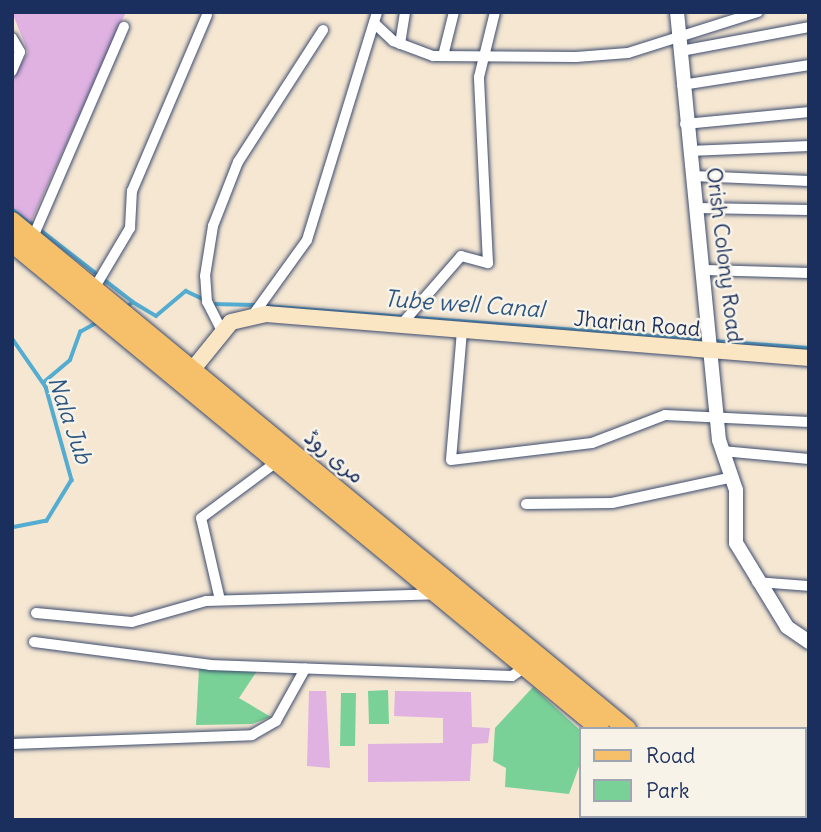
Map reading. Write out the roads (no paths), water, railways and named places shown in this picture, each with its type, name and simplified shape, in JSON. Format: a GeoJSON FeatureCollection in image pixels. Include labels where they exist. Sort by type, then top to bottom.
{"type":"FeatureCollection","features":[{"type":"Feature","properties":{"kind":"main road","name":"مری روڈ"},"geometry":{"type":"LineString","coordinates":[[12,221],[279,460],[326,490],[602,724]]}},
{"type":"Feature","properties":{"kind":"main road","name":"مری روڈ"},"geometry":{"type":"LineString","coordinates":[[12,243],[99,297]]}},
{"type":"Feature","properties":{"kind":"main road","name":"Jharian Road"},"geometry":{"type":"LineString","coordinates":[[193,369],[221,330],[253,315],[809,358]]}},
{"type":"Feature","properties":{"kind":"main road","name":"مری روڈ"},"geometry":{"type":"LineString","coordinates":[[163,354],[193,369],[438,594],[524,668],[602,724]]}},
{"type":"Feature","properties":{"kind":"street"},"geometry":{"type":"LineString","coordinates":[[400,44],[405,12]]}},
{"type":"Feature","properties":{"kind":"street"},"geometry":{"type":"LineString","coordinates":[[443,56],[454,12]]}},
{"type":"Feature","properties":{"kind":"street"},"geometry":{"type":"LineString","coordinates":[[400,326],[461,256],[488,263],[483,54],[495,12]]}},
{"type":"Feature","properties":{"kind":"street","name":"Orish Colony Road"},"geometry":{"type":"LineString","coordinates":[[677,12],[685,124],[715,351],[722,451],[733,477],[736,543],[786,627],[809,642]]}},
{"type":"Feature","properties":{"kind":"street"},"geometry":{"type":"LineString","coordinates":[[680,44],[758,12]]}},
{"type":"Feature","properties":{"kind":"street"},"geometry":{"type":"LineString","coordinates":[[99,297],[130,228],[132,191],[206,15]]}},
{"type":"Feature","properties":{"kind":"street"},"geometry":{"type":"LineString","coordinates":[[253,315],[307,240],[375,18],[400,44],[443,56],[628,53],[809,27]]}},
{"type":"Feature","properties":{"kind":"street"},"geometry":{"type":"LineString","coordinates":[[33,237],[124,27]]}},
{"type":"Feature","properties":{"kind":"street"},"geometry":{"type":"LineString","coordinates":[[221,330],[207,302],[205,276],[213,226],[238,162],[323,30]]}},
{"type":"Feature","properties":{"kind":"street"},"geometry":{"type":"LineString","coordinates":[[12,72],[16,46]]}},
{"type":"Feature","properties":{"kind":"street"},"geometry":{"type":"LineString","coordinates":[[682,85],[809,65]]}},
{"type":"Feature","properties":{"kind":"street"},"geometry":{"type":"LineString","coordinates":[[685,124],[809,112]]}},
{"type":"Feature","properties":{"kind":"street"},"geometry":{"type":"LineString","coordinates":[[689,151],[809,146]]}},
{"type":"Feature","properties":{"kind":"street"},"geometry":{"type":"LineString","coordinates":[[693,176],[809,181]]}},
{"type":"Feature","properties":{"kind":"street"},"geometry":{"type":"LineString","coordinates":[[697,208],[809,210]]}},
{"type":"Feature","properties":{"kind":"street"},"geometry":{"type":"LineString","coordinates":[[705,271],[809,273]]}},
{"type":"Feature","properties":{"kind":"street"},"geometry":{"type":"LineString","coordinates":[[462,331],[450,460],[509,458],[592,443],[665,415],[718,415],[809,422]]}},
{"type":"Feature","properties":{"kind":"street"},"geometry":{"type":"LineString","coordinates":[[722,451],[809,459]]}},
{"type":"Feature","properties":{"kind":"street"},"geometry":{"type":"LineString","coordinates":[[220,600],[201,518],[279,460]]}},
{"type":"Feature","properties":{"kind":"street"},"geometry":{"type":"LineString","coordinates":[[526,504],[612,503],[733,477]]}},
{"type":"Feature","properties":{"kind":"street"},"geometry":{"type":"LineString","coordinates":[[757,582],[809,586]]}},
{"type":"Feature","properties":{"kind":"street"},"geometry":{"type":"LineString","coordinates":[[36,613],[132,622],[220,600],[438,594]]}},
{"type":"Feature","properties":{"kind":"street"},"geometry":{"type":"LineString","coordinates":[[34,642],[305,670],[512,676],[524,668]]}},
{"type":"Feature","properties":{"kind":"street"},"geometry":{"type":"LineString","coordinates":[[12,744],[252,735],[276,720],[305,670]]}},
{"type":"Feature","properties":{"kind":"waterway"},"geometry":{"type":"LineString","coordinates":[[76,14],[88,12]]}},
{"type":"Feature","properties":{"kind":"waterway"},"geometry":{"type":"LineString","coordinates":[[12,208],[133,302],[128,307]]}},
{"type":"Feature","properties":{"kind":"waterway","name":"Tube well Canal"},"geometry":{"type":"LineString","coordinates":[[133,302],[156,316],[186,291],[205,300]]}},
{"type":"Feature","properties":{"kind":"waterway","name":"Tube well Canal"},"geometry":{"type":"LineString","coordinates":[[212,304],[255,305]]}},
{"type":"Feature","properties":{"kind":"waterway","name":"Tube well Canal"},"geometry":{"type":"LineString","coordinates":[[263,306],[705,340]]}},
{"type":"Feature","properties":{"kind":"waterway"},"geometry":{"type":"LineString","coordinates":[[44,382],[70,360],[80,332],[98,322]]}},
{"type":"Feature","properties":{"kind":"waterway","name":"Nala Jub"},"geometry":{"type":"LineString","coordinates":[[12,338],[46,387],[72,480],[47,521],[12,528]]}},
{"type":"Feature","properties":{"kind":"waterway","name":"Tube well Canal"},"geometry":{"type":"LineString","coordinates":[[713,341],[809,348]]}}]}
